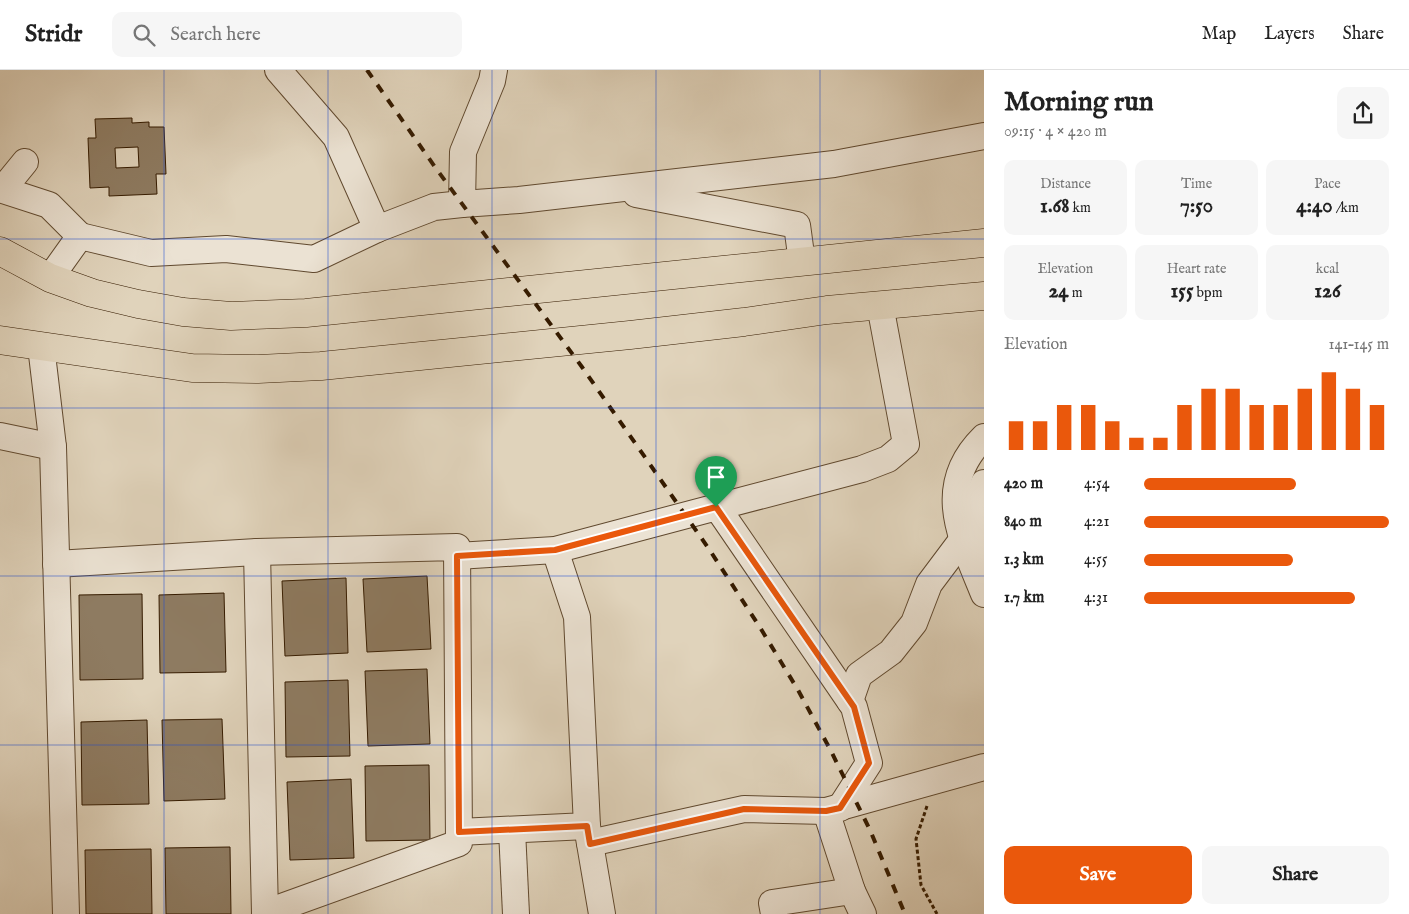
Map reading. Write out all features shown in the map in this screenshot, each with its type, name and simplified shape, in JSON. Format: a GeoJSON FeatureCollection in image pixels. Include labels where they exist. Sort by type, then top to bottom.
{"type":"FeatureCollection","features":[{"type":"Feature","properties":{"kind":"main road"},"geometry":{"type":"LineString","coordinates":[[0,251],[50,278],[92,293],[183,312],[231,316],[306,313],[984,243]]}},
{"type":"Feature","properties":{"kind":"main road"},"geometry":{"type":"LineString","coordinates":[[0,340],[192,368],[279,368],[321,366],[630,335],[827,310],[984,296]]}},
{"type":"Feature","properties":{"kind":"street"},"geometry":{"type":"LineString","coordinates":[[278,70],[336,136],[377,228]]}},
{"type":"Feature","properties":{"kind":"street"},"geometry":{"type":"LineString","coordinates":[[462,204],[463,152],[492,81],[494,70]]}},
{"type":"Feature","properties":{"kind":"street"},"geometry":{"type":"LineString","coordinates":[[25,162],[2,189],[49,205],[80,236],[151,253],[226,249],[314,259],[377,228],[434,207],[519,200],[834,164],[984,136]]}},
{"type":"Feature","properties":{"kind":"street"},"geometry":{"type":"LineString","coordinates":[[611,189],[797,225],[802,262]]}},
{"type":"Feature","properties":{"kind":"street"},"geometry":{"type":"LineString","coordinates":[[50,278],[80,236]]}},
{"type":"Feature","properties":{"kind":"street"},"geometry":{"type":"LineString","coordinates":[[457,556],[555,550],[862,469],[888,459],[906,444],[880,305]]}},
{"type":"Feature","properties":{"kind":"street"},"geometry":{"type":"LineString","coordinates":[[41,346],[53,447],[66,914]]}},
{"type":"Feature","properties":{"kind":"street"},"geometry":{"type":"LineString","coordinates":[[0,436],[53,447]]}},
{"type":"Feature","properties":{"kind":"street"},"geometry":{"type":"LineString","coordinates":[[984,437],[967,458],[960,472],[955,504],[962,540],[984,594]]}},
{"type":"Feature","properties":{"kind":"street"},"geometry":{"type":"LineString","coordinates":[[984,483],[977,502],[977,518],[984,579]]}},
{"type":"Feature","properties":{"kind":"street"},"geometry":{"type":"LineString","coordinates":[[716,507],[854,707],[869,763],[833,809]]}},
{"type":"Feature","properties":{"kind":"street"},"geometry":{"type":"LineString","coordinates":[[850,701],[859,675],[891,652],[914,623],[930,584],[962,540]]}},
{"type":"Feature","properties":{"kind":"street"},"geometry":{"type":"LineString","coordinates":[[56,564],[256,552],[457,547],[459,843],[265,913],[256,552]]}},
{"type":"Feature","properties":{"kind":"street"},"geometry":{"type":"LineString","coordinates":[[555,550],[576,617],[588,835],[602,914]]}},
{"type":"Feature","properties":{"kind":"street"},"geometry":{"type":"LineString","coordinates":[[459,832],[512,830],[588,835],[744,809],[833,809],[984,767]]}},
{"type":"Feature","properties":{"kind":"street"},"geometry":{"type":"LineString","coordinates":[[833,809],[852,891],[863,914]]}},
{"type":"Feature","properties":{"kind":"street"},"geometry":{"type":"LineString","coordinates":[[512,830],[516,914]]}},
{"type":"Feature","properties":{"kind":"street"},"geometry":{"type":"LineString","coordinates":[[774,914],[772,903],[852,891]]}},
{"type":"Feature","properties":{"kind":"path"},"geometry":{"type":"LineString","coordinates":[[934,781],[916,839],[921,885],[937,914]]}},
{"type":"Feature","properties":{"kind":"building"},"geometry":{"type":"Polygon","coordinates":[[[132,118],[132,123],[149,122],[149,127],[164,127],[166,174],[156,174],[157,194],[109,196],[109,187],[90,188],[88,138],[96,138],[95,119],[132,118]],[[138,147],[115,148],[116,168],[139,167],[138,147]]]}},
{"type":"Feature","properties":{"kind":"building"},"geometry":{"type":"Polygon","coordinates":[[[427,576],[431,649],[367,652],[363,579],[427,576]]]}},
{"type":"Feature","properties":{"kind":"building"},"geometry":{"type":"Polygon","coordinates":[[[346,578],[348,653],[285,656],[282,581],[346,578]]]}},
{"type":"Feature","properties":{"kind":"building"},"geometry":{"type":"Polygon","coordinates":[[[224,593],[226,672],[160,673],[159,595],[224,593]]]}},
{"type":"Feature","properties":{"kind":"building"},"geometry":{"type":"Polygon","coordinates":[[[142,594],[143,679],[80,680],[79,595],[142,594]]]}},
{"type":"Feature","properties":{"kind":"building"},"geometry":{"type":"Polygon","coordinates":[[[427,669],[430,744],[368,746],[365,671],[427,669]]]}},
{"type":"Feature","properties":{"kind":"building"},"geometry":{"type":"Polygon","coordinates":[[[348,680],[350,756],[286,757],[285,682],[348,680]]]}},
{"type":"Feature","properties":{"kind":"building"},"geometry":{"type":"Polygon","coordinates":[[[222,719],[225,799],[164,801],[162,720],[222,719]]]}},
{"type":"Feature","properties":{"kind":"building"},"geometry":{"type":"Polygon","coordinates":[[[147,720],[149,804],[82,805],[81,722],[147,720]]]}},
{"type":"Feature","properties":{"kind":"building"},"geometry":{"type":"Polygon","coordinates":[[[429,765],[430,840],[366,841],[365,766],[429,765]]]}},
{"type":"Feature","properties":{"kind":"building"},"geometry":{"type":"Polygon","coordinates":[[[351,779],[354,858],[290,860],[287,782],[351,779]]]}},
{"type":"Feature","properties":{"kind":"building"},"geometry":{"type":"Polygon","coordinates":[[[230,847],[231,914],[166,914],[165,848],[230,847]]]}},
{"type":"Feature","properties":{"kind":"building"},"geometry":{"type":"Polygon","coordinates":[[[151,849],[152,914],[86,914],[85,850],[151,849]]]}},
{"type":"Feature","properties":{"kind":"railway"},"geometry":{"type":"LineString","coordinates":[[367,70],[435,167],[582,367],[709,549],[761,629],[798,690],[831,751],[870,830],[905,914]]}},
{"type":"Feature","properties":{"kind":"route"},"geometry":{"type":"LineString","coordinates":[[716,507],[854,707],[869,763],[840,808],[826,811],[744,809],[590,844],[587,826],[459,832],[457,556],[555,550],[716,507]]}}]}
